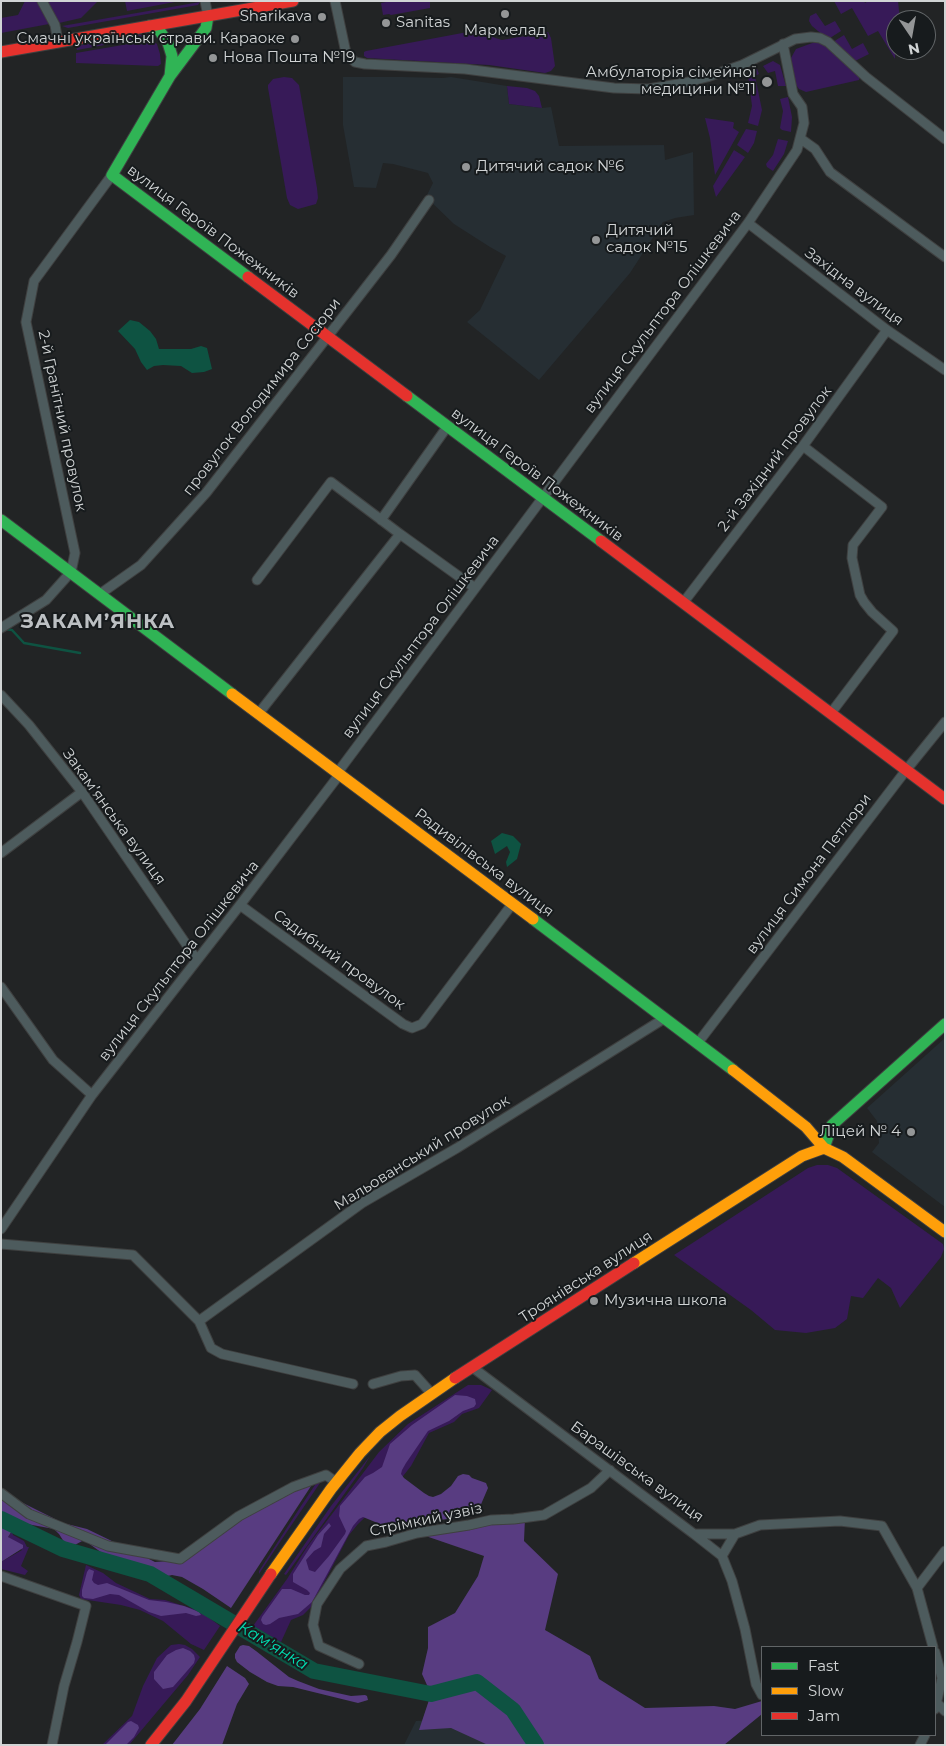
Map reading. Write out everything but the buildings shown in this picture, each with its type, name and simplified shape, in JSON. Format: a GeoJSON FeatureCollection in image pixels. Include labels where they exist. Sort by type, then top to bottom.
{"type":"FeatureCollection","features":[{"type":"Feature","properties":{"kind":"street"},"geometry":{"type":"LineString","coordinates":[[42,1],[55,25],[58,39]]}},
{"type":"Feature","properties":{"kind":"street"},"geometry":{"type":"LineString","coordinates":[[1,52],[207,9],[258,1]]}},
{"type":"Feature","properties":{"kind":"street"},"geometry":{"type":"LineString","coordinates":[[1,46],[149,26],[207,9],[294,1]]}},
{"type":"Feature","properties":{"kind":"street"},"geometry":{"type":"LineString","coordinates":[[335,1],[346,53],[356,62],[465,69],[614,88],[660,88],[707,77],[742,65],[795,39],[820,38],[828,42],[866,77],[945,139]]}},
{"type":"Feature","properties":{"kind":"street","name":"2-й Гранітний провулок"},"geometry":{"type":"LineString","coordinates":[[70,572],[75,553],[26,322],[34,281],[112,175],[170,76],[206,28],[207,9]]}},
{"type":"Feature","properties":{"kind":"street"},"geometry":{"type":"LineString","coordinates":[[149,26],[160,30],[168,43],[172,56],[170,76]]}},
{"type":"Feature","properties":{"kind":"street","name":"вулиця Скульптора Олішкевича"},"geometry":{"type":"LineString","coordinates":[[1,1229],[92,1095],[336,779],[338,772],[474,588],[748,223],[798,150],[804,123],[802,107],[794,94],[783,44]]}},
{"type":"Feature","properties":{"kind":"street"},"geometry":{"type":"LineString","coordinates":[[801,139],[815,149],[830,172],[945,257]]}},
{"type":"Feature","properties":{"kind":"street","name":"вулиця Героїв Пожежників"},"geometry":{"type":"LineString","coordinates":[[112,175],[945,799]]}},
{"type":"Feature","properties":{"kind":"street","name":"провулок Володимира Сосюри"},"geometry":{"type":"LineString","coordinates":[[100,594],[141,565],[206,493],[391,254],[429,200]]}},
{"type":"Feature","properties":{"kind":"street","name":"Західна вулиця"},"geometry":{"type":"LineString","coordinates":[[748,223],[887,330],[945,370]]}},
{"type":"Feature","properties":{"kind":"street","name":"2-й Західний провулок"},"geometry":{"type":"LineString","coordinates":[[683,603],[803,446],[887,330]]}},
{"type":"Feature","properties":{"kind":"street"},"geometry":{"type":"LineString","coordinates":[[381,520],[447,427]]}},
{"type":"Feature","properties":{"kind":"street"},"geometry":{"type":"LineString","coordinates":[[803,446],[882,507],[853,545],[852,558],[860,595],[872,612],[893,631],[831,713]]}},
{"type":"Feature","properties":{"kind":"street"},"geometry":{"type":"LineString","coordinates":[[257,580],[331,482],[474,588]]}},
{"type":"Feature","properties":{"kind":"street","name":"Радивілівська вулиця"},"geometry":{"type":"LineString","coordinates":[[1,520],[665,1018],[806,1127],[824,1148],[843,1157],[945,1232]]}},
{"type":"Feature","properties":{"kind":"street"},"geometry":{"type":"LineString","coordinates":[[259,712],[400,534]]}},
{"type":"Feature","properties":{"kind":"street"},"geometry":{"type":"LineString","coordinates":[[1,628],[46,600],[70,572]]}},
{"type":"Feature","properties":{"kind":"street","name":"Закамʼянська вулиця"},"geometry":{"type":"LineString","coordinates":[[1,695],[29,725],[82,792],[197,960]]}},
{"type":"Feature","properties":{"kind":"street","name":"вулиця Симона Петлюри"},"geometry":{"type":"LineString","coordinates":[[697,1044],[945,722]]}},
{"type":"Feature","properties":{"kind":"street"},"geometry":{"type":"LineString","coordinates":[[1,853],[82,792]]}},
{"type":"Feature","properties":{"kind":"street","name":"Садибний провулок"},"geometry":{"type":"LineString","coordinates":[[240,905],[412,1028],[422,1024],[513,903]]}},
{"type":"Feature","properties":{"kind":"street"},"geometry":{"type":"LineString","coordinates":[[1,987],[53,1060],[92,1095]]}},
{"type":"Feature","properties":{"kind":"street","name":"Мальованський провулок"},"geometry":{"type":"LineString","coordinates":[[200,1321],[362,1203],[457,1148],[665,1018]]}},
{"type":"Feature","properties":{"kind":"street"},"geometry":{"type":"LineString","coordinates":[[824,1148],[832,1125],[945,1024]]}},
{"type":"Feature","properties":{"kind":"street","name":"Троянівська вулиця"},"geometry":{"type":"LineString","coordinates":[[151,1745],[186,1701],[265,1582],[336,1482],[360,1452],[380,1432],[431,1394],[762,1180],[802,1156],[824,1148]]}},
{"type":"Feature","properties":{"kind":"street"},"geometry":{"type":"LineString","coordinates":[[1,1244],[133,1255],[200,1321],[211,1348],[222,1354],[353,1384]]}},
{"type":"Feature","properties":{"kind":"street","name":"Барашівська вулиця"},"geometry":{"type":"LineString","coordinates":[[472,1367],[694,1534],[735,1534],[760,1525],[840,1521],[882,1526],[917,1588],[934,1646]]}},
{"type":"Feature","properties":{"kind":"street"},"geometry":{"type":"LineString","coordinates":[[373,1384],[401,1376],[415,1375],[431,1394]]}},
{"type":"Feature","properties":{"kind":"street","name":"Стрімкий узвіз"},"geometry":{"type":"LineString","coordinates":[[359,1664],[319,1646],[314,1625],[317,1604],[340,1568],[366,1546],[426,1531],[491,1520],[544,1515],[592,1488],[610,1470]]}},
{"type":"Feature","properties":{"kind":"street"},"geometry":{"type":"LineString","coordinates":[[1,1493],[29,1514],[108,1546],[180,1559],[238,1516],[293,1488],[326,1476],[336,1482]]}},
{"type":"Feature","properties":{"kind":"street"},"geometry":{"type":"LineString","coordinates":[[694,1534],[722,1556],[746,1629],[756,1684],[761,1693]]}},
{"type":"Feature","properties":{"kind":"street"},"geometry":{"type":"LineString","coordinates":[[722,1556],[735,1534]]}},
{"type":"Feature","properties":{"kind":"street"},"geometry":{"type":"LineString","coordinates":[[917,1588],[945,1552]]}},
{"type":"Feature","properties":{"kind":"street"},"geometry":{"type":"LineString","coordinates":[[1,1576],[86,1606],[78,1642],[64,1686],[52,1745]]}},
{"type":"Feature","properties":{"kind":"street"},"geometry":{"type":"LineString","coordinates":[[936,1655],[943,1676],[936,1706],[945,1711]]}},
{"type":"Feature","properties":{"kind":"shaded area"},"geometry":{"type":"Polygon","coordinates":[[[25,1],[37,1],[49,24],[1,33],[1,18],[18,15],[25,1]]]}},
{"type":"Feature","properties":{"kind":"shaded area"},"geometry":{"type":"Polygon","coordinates":[[[47,1],[98,1],[81,18],[59,23],[47,1]]]}},
{"type":"Feature","properties":{"kind":"shaded area"},"geometry":{"type":"Polygon","coordinates":[[[125,1],[180,1],[127,11],[125,1]]]}},
{"type":"Feature","properties":{"kind":"shaded area"},"geometry":{"type":"Polygon","coordinates":[[[391,1],[430,1],[430,8],[383,15],[381,3],[391,1]]]}},
{"type":"Feature","properties":{"kind":"shaded area"},"geometry":{"type":"Polygon","coordinates":[[[834,1],[864,1],[865,3],[868,1],[898,1],[899,10],[886,10],[886,44],[878,31],[868,36],[852,8],[841,14],[834,1]]]}},
{"type":"Feature","properties":{"kind":"shaded area"},"geometry":{"type":"Polygon","coordinates":[[[200,2],[198,5],[68,28],[62,26],[200,2]]]}},
{"type":"Feature","properties":{"kind":"shaded area"},"geometry":{"type":"Polygon","coordinates":[[[816,13],[825,26],[835,21],[841,31],[830,38],[824,36],[809,21],[810,16],[816,13]]]}},
{"type":"Feature","properties":{"kind":"shaded area"},"geometry":{"type":"Polygon","coordinates":[[[473,31],[502,40],[548,32],[551,38],[555,66],[551,71],[545,73],[489,65],[367,58],[364,56],[366,51],[473,31]]]}},
{"type":"Feature","properties":{"kind":"shaded area"},"geometry":{"type":"Polygon","coordinates":[[[146,34],[149,37],[77,50],[76,46],[146,34]]]}},
{"type":"Feature","properties":{"kind":"shaded area"},"geometry":{"type":"Polygon","coordinates":[[[844,35],[852,49],[863,43],[869,54],[853,62],[833,42],[844,35]]]}},
{"type":"Feature","properties":{"kind":"shaded area"},"geometry":{"type":"Polygon","coordinates":[[[152,40],[157,44],[160,54],[161,64],[158,66],[76,63],[76,53],[152,40]]]}},
{"type":"Feature","properties":{"kind":"shaded area"},"geometry":{"type":"Polygon","coordinates":[[[815,42],[822,42],[860,76],[859,80],[806,92],[799,89],[796,85],[791,58],[796,49],[815,42]]]}},
{"type":"Feature","properties":{"kind":"shaded area"},"geometry":{"type":"Polygon","coordinates":[[[773,61],[780,65],[786,86],[778,86],[775,71],[768,73],[763,66],[773,61]]]}},
{"type":"Feature","properties":{"kind":"shaded area"},"geometry":{"type":"Polygon","coordinates":[[[757,69],[759,74],[755,76],[762,110],[758,126],[748,123],[752,106],[748,75],[751,71],[757,69]]]}},
{"type":"Feature","properties":{"kind":"shaded area"},"geometry":{"type":"Polygon","coordinates":[[[343,77],[451,77],[507,86],[509,104],[542,108],[551,107],[559,146],[664,145],[665,160],[693,152],[694,215],[663,222],[630,273],[539,380],[467,322],[480,310],[506,256],[454,224],[426,197],[433,183],[428,173],[383,163],[376,188],[354,187],[343,125],[343,77]]]}},
{"type":"Feature","properties":{"kind":"shaded area"},"geometry":{"type":"Polygon","coordinates":[[[292,78],[299,85],[317,188],[318,198],[316,204],[298,209],[290,205],[287,198],[268,88],[273,79],[292,78]]]}},
{"type":"Feature","properties":{"kind":"shaded area"},"geometry":{"type":"Polygon","coordinates":[[[507,86],[527,88],[535,91],[539,96],[542,108],[509,104],[507,86]]]}},
{"type":"Feature","properties":{"kind":"shaded area"},"geometry":{"type":"Polygon","coordinates":[[[788,97],[792,117],[791,132],[780,128],[783,111],[780,99],[788,97]]]}},
{"type":"Feature","properties":{"kind":"shaded area"},"geometry":{"type":"Polygon","coordinates":[[[705,118],[733,122],[733,128],[739,132],[715,175],[710,138],[705,118]]]}},
{"type":"Feature","properties":{"kind":"shaded area"},"geometry":{"type":"Polygon","coordinates":[[[746,129],[757,131],[754,143],[748,153],[737,145],[746,129]]]}},
{"type":"Feature","properties":{"kind":"shaded area"},"geometry":{"type":"Polygon","coordinates":[[[778,139],[788,141],[784,154],[773,171],[766,164],[773,155],[778,139]]]}},
{"type":"Feature","properties":{"kind":"shaded area"},"geometry":{"type":"Polygon","coordinates":[[[734,150],[745,157],[716,197],[713,186],[734,150]]]}},
{"type":"Feature","properties":{"kind":"shaded area"},"geometry":{"type":"Polygon","coordinates":[[[130,320],[139,322],[150,331],[156,339],[159,349],[191,349],[201,346],[207,348],[212,369],[192,373],[181,366],[163,365],[154,366],[147,370],[135,349],[118,331],[130,320]]]}},
{"type":"Feature","properties":{"kind":"shaded area"},"geometry":{"type":"Polygon","coordinates":[[[502,833],[513,836],[521,844],[517,859],[507,867],[506,862],[510,852],[507,846],[495,854],[491,841],[502,833]]]}},
{"type":"Feature","properties":{"kind":"shaded area","name":"Ліцей № 4"},"geometry":{"type":"Polygon","coordinates":[[[945,1038],[945,1207],[872,1152],[879,1143],[877,1121],[867,1108],[945,1038]]]}},
{"type":"Feature","properties":{"kind":"shaded area"},"geometry":{"type":"Polygon","coordinates":[[[817,1165],[828,1165],[837,1168],[943,1244],[944,1249],[941,1257],[900,1308],[891,1288],[878,1278],[863,1298],[851,1296],[847,1319],[835,1328],[806,1333],[775,1330],[751,1310],[674,1255],[808,1168],[817,1165]]]}},
{"type":"Feature","properties":{"kind":"shaded area"},"geometry":{"type":"Polygon","coordinates":[[[468,1385],[481,1385],[492,1390],[479,1408],[462,1414],[454,1422],[429,1433],[411,1466],[389,1494],[349,1535],[311,1607],[303,1615],[291,1620],[281,1642],[253,1626],[287,1579],[307,1547],[379,1452],[408,1424],[468,1385]]]}},
{"type":"Feature","properties":{"kind":"shaded area"},"geometry":{"type":"Polygon","coordinates":[[[455,1395],[475,1399],[476,1404],[474,1407],[463,1411],[449,1421],[428,1431],[406,1463],[401,1474],[424,1493],[433,1497],[441,1494],[451,1486],[458,1476],[463,1474],[469,1475],[486,1483],[488,1488],[479,1509],[466,1517],[403,1524],[380,1524],[363,1517],[359,1519],[353,1526],[312,1602],[298,1614],[279,1618],[270,1624],[263,1624],[262,1617],[282,1589],[291,1589],[309,1595],[310,1593],[307,1590],[293,1582],[293,1574],[318,1535],[329,1523],[331,1526],[324,1534],[321,1547],[314,1551],[306,1560],[309,1570],[315,1572],[329,1556],[346,1531],[339,1516],[340,1506],[365,1477],[382,1467],[390,1444],[412,1425],[455,1395]]]}},
{"type":"Feature","properties":{"kind":"shaded area"},"geometry":{"type":"Polygon","coordinates":[[[370,1456],[286,1575],[284,1574],[331,1506],[370,1456]]]}},
{"type":"Feature","properties":{"kind":"shaded area"},"geometry":{"type":"Polygon","coordinates":[[[315,1480],[231,1608],[182,1577],[172,1575],[150,1580],[142,1579],[132,1570],[116,1563],[84,1540],[71,1547],[66,1545],[54,1529],[27,1524],[1,1512],[1,1489],[23,1503],[63,1523],[87,1529],[139,1552],[155,1562],[169,1561],[238,1518],[315,1480]]]}},
{"type":"Feature","properties":{"kind":"shaded area"},"geometry":{"type":"Polygon","coordinates":[[[322,1480],[259,1574],[259,1571],[317,1482],[322,1480]]]}},
{"type":"Feature","properties":{"kind":"shaded area"},"geometry":{"type":"Polygon","coordinates":[[[525,1518],[524,1541],[558,1574],[545,1630],[590,1656],[599,1679],[645,1708],[714,1706],[735,1709],[761,1701],[761,1715],[724,1745],[488,1745],[451,1728],[419,1730],[431,1694],[422,1674],[428,1648],[428,1627],[455,1613],[478,1576],[484,1556],[417,1533],[525,1518]]]}},
{"type":"Feature","properties":{"kind":"shaded area"},"geometry":{"type":"Polygon","coordinates":[[[1,1526],[12,1531],[8,1537],[23,1545],[23,1548],[1,1562],[1,1526]]]}},
{"type":"Feature","properties":{"kind":"shaded area"},"geometry":{"type":"Polygon","coordinates":[[[12,1532],[13,1535],[24,1541],[27,1547],[29,1547],[21,1566],[28,1571],[25,1575],[1,1569],[1,1562],[22,1550],[8,1537],[12,1532]]]}},
{"type":"Feature","properties":{"kind":"shaded area"},"geometry":{"type":"Polygon","coordinates":[[[86,1565],[103,1573],[116,1583],[150,1599],[165,1600],[200,1611],[220,1626],[204,1650],[191,1644],[163,1621],[140,1610],[81,1599],[79,1595],[86,1565]]]}},
{"type":"Feature","properties":{"kind":"shaded area"},"geometry":{"type":"Polygon","coordinates":[[[89,1569],[94,1571],[92,1580],[98,1585],[107,1583],[149,1600],[184,1606],[199,1612],[201,1615],[196,1616],[186,1613],[161,1616],[149,1612],[119,1595],[110,1594],[93,1599],[84,1598],[82,1590],[89,1569]]]}},
{"type":"Feature","properties":{"kind":"shaded area"},"geometry":{"type":"Polygon","coordinates":[[[179,1644],[192,1649],[200,1657],[188,1675],[129,1745],[102,1745],[132,1716],[143,1686],[157,1658],[171,1645],[179,1644]]]}},
{"type":"Feature","properties":{"kind":"shaded area"},"geometry":{"type":"Polygon","coordinates":[[[240,1646],[249,1646],[289,1677],[298,1681],[319,1689],[351,1696],[365,1695],[368,1700],[358,1703],[267,1682],[237,1662],[235,1654],[240,1646]]]}},
{"type":"Feature","properties":{"kind":"shaded area"},"geometry":{"type":"Polygon","coordinates":[[[183,1648],[194,1655],[194,1663],[173,1687],[163,1689],[154,1679],[154,1672],[167,1655],[183,1648]]]}},
{"type":"Feature","properties":{"kind":"shaded area"},"geometry":{"type":"Polygon","coordinates":[[[227,1666],[245,1678],[249,1684],[237,1704],[222,1745],[172,1745],[200,1709],[227,1666]]]}},
{"type":"Feature","properties":{"kind":"shaded area"},"geometry":{"type":"Polygon","coordinates":[[[462,1719],[505,1745],[404,1745],[416,1721],[462,1719]]]}},
{"type":"Feature","properties":{"kind":"shaded area"},"geometry":{"type":"Polygon","coordinates":[[[131,1721],[138,1725],[139,1728],[126,1745],[105,1745],[128,1722],[131,1721]]]}},
{"type":"Feature","properties":{"kind":"waterway"},"geometry":{"type":"LineString","coordinates":[[5,629],[12,630],[24,643],[80,653]]}},
{"type":"Feature","properties":{"kind":"waterway","name":"Кам'янка"},"geometry":{"type":"LineString","coordinates":[[1,1519],[63,1549],[150,1574],[314,1671],[431,1694],[477,1682],[513,1710],[536,1745]]}},
{"type":"Feature","properties":{"kind":"traffic: fast"},"geometry":{"type":"LineString","coordinates":[[208,16],[206,28],[170,76],[112,175],[248,277]]}},
{"type":"Feature","properties":{"kind":"traffic: fast"},"geometry":{"type":"LineString","coordinates":[[149,26],[159,30],[168,43],[172,56],[170,76]]}},
{"type":"Feature","properties":{"kind":"traffic: fast"},"geometry":{"type":"LineString","coordinates":[[407,396],[601,541]]}},
{"type":"Feature","properties":{"kind":"traffic: fast"},"geometry":{"type":"LineString","coordinates":[[1,520],[232,694]]}},
{"type":"Feature","properties":{"kind":"traffic: fast"},"geometry":{"type":"LineString","coordinates":[[533,919],[733,1070]]}},
{"type":"Feature","properties":{"kind":"traffic: fast"},"geometry":{"type":"LineString","coordinates":[[824,1148],[832,1125],[945,1024]]}},
{"type":"Feature","properties":{"kind":"traffic: slow"},"geometry":{"type":"LineString","coordinates":[[232,694],[533,919]]}},
{"type":"Feature","properties":{"kind":"traffic: slow"},"geometry":{"type":"LineString","coordinates":[[733,1070],[806,1127],[824,1148],[843,1157],[945,1232]]}},
{"type":"Feature","properties":{"kind":"traffic: slow"},"geometry":{"type":"LineString","coordinates":[[634,1263],[802,1156],[824,1148]]}},
{"type":"Feature","properties":{"kind":"traffic: slow"},"geometry":{"type":"LineString","coordinates":[[271,1574],[331,1489],[360,1453],[380,1432],[400,1416],[455,1378]]}},
{"type":"Feature","properties":{"kind":"traffic: jam"},"geometry":{"type":"LineString","coordinates":[[1,52],[293,1]]}},
{"type":"Feature","properties":{"kind":"traffic: jam"},"geometry":{"type":"LineString","coordinates":[[248,277],[407,396]]}},
{"type":"Feature","properties":{"kind":"traffic: jam"},"geometry":{"type":"LineString","coordinates":[[601,541],[945,799]]}},
{"type":"Feature","properties":{"kind":"traffic: jam"},"geometry":{"type":"LineString","coordinates":[[455,1378],[634,1263]]}},
{"type":"Feature","properties":{"kind":"traffic: jam"},"geometry":{"type":"LineString","coordinates":[[151,1745],[186,1701],[271,1574]]}},
{"type":"Feature","properties":{"kind":"place","name":"Мармелад"},"geometry":{"type":"Point","coordinates":[505,14]}},
{"type":"Feature","properties":{"kind":"place","name":"Sharikava"},"geometry":{"type":"Point","coordinates":[322,17]}},
{"type":"Feature","properties":{"kind":"place","name":"Sanitas"},"geometry":{"type":"Point","coordinates":[386,23]}},
{"type":"Feature","properties":{"kind":"place","name":"Смачні українські страви. Караоке"},"geometry":{"type":"Point","coordinates":[295,39]}},
{"type":"Feature","properties":{"kind":"place","name":"Нова Пошта №19"},"geometry":{"type":"Point","coordinates":[213,58]}},
{"type":"Feature","properties":{"kind":"place","name":"Амбулаторія сімейної медицини №11"},"geometry":{"type":"Point","coordinates":[767,82]}},
{"type":"Feature","properties":{"kind":"place","name":"Дитячий садок №6"},"geometry":{"type":"Point","coordinates":[466,167]}},
{"type":"Feature","properties":{"kind":"place","name":"Дитячий садок №15"},"geometry":{"type":"Point","coordinates":[596,240]}},
{"type":"Feature","properties":{"kind":"place","name":"Ліцей № 4"},"geometry":{"type":"Point","coordinates":[911,1132]}},
{"type":"Feature","properties":{"kind":"place","name":"Музична школа"},"geometry":{"type":"Point","coordinates":[594,1301]}},
{"type":"Feature","properties":{"kind":"district","name":"ЗАКАМ’ЯНКА"},"geometry":{"type":"Point","coordinates":[98,622]}}]}
